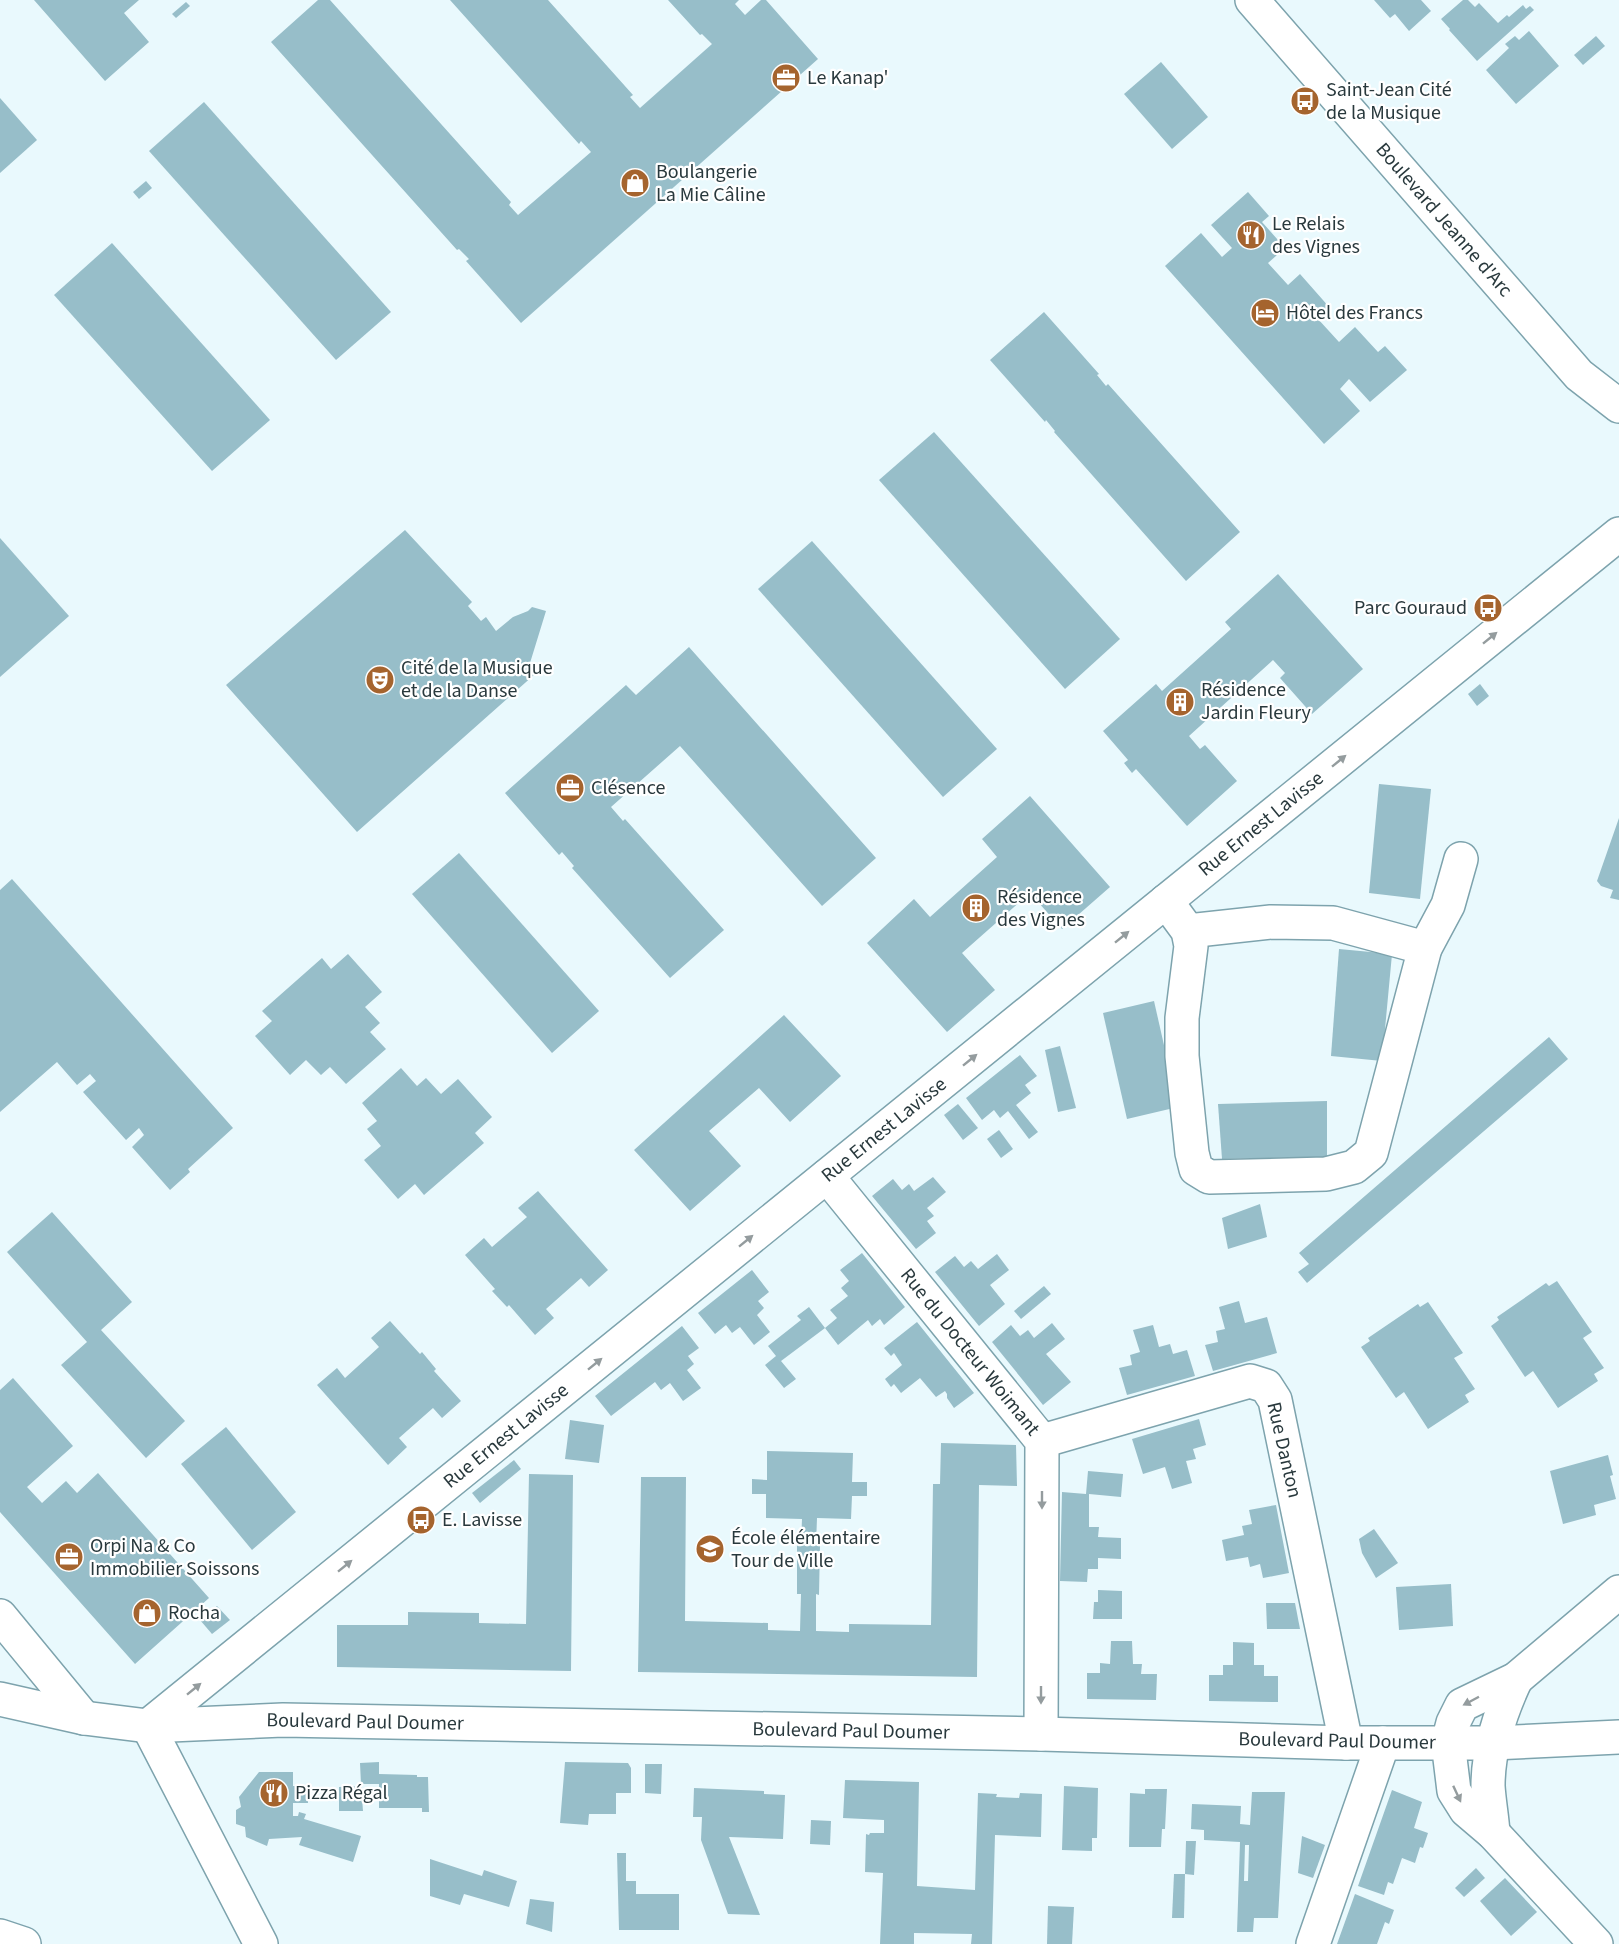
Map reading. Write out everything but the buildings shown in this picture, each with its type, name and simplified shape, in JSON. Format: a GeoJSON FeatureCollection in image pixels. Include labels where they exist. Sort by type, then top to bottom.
{"type":"FeatureCollection","features":[{"type":"Feature","properties":{"kind":"street","name":"Boulevard Jeanne d'Arc"},"geometry":{"type":"LineString","coordinates":[[1252,0],[1579,375],[1619,406]]}},
{"type":"Feature","properties":{"kind":"street","name":"Rue Ernest Lavisse"},"geometry":{"type":"LineString","coordinates":[[148,1726],[1619,534]]}},
{"type":"Feature","properties":{"kind":"street"},"geometry":{"type":"LineString","coordinates":[[1166,901],[1188,931],[1191,946],[1182,1018],[1182,1056],[1192,1153],[1196,1169],[1209,1177],[1326,1174],[1354,1167],[1371,1153],[1425,948],[1448,905],[1461,859]]}},
{"type":"Feature","properties":{"kind":"street"},"geometry":{"type":"LineString","coordinates":[[1188,931],[1271,922],[1333,923],[1425,948]]}},
{"type":"Feature","properties":{"kind":"street","name":"Rue du Docteur Woimant"},"geometry":{"type":"LineString","coordinates":[[827,1176],[1042,1442],[1041,1734]]}},
{"type":"Feature","properties":{"kind":"street","name":"Rue Danton"},"geometry":{"type":"LineString","coordinates":[[1042,1442],[1251,1381],[1266,1386],[1275,1400],[1346,1743]]}},
{"type":"Feature","properties":{"kind":"street"},"geometry":{"type":"LineString","coordinates":[[1596,1944],[1493,1833],[1466,1810],[1454,1791],[1448,1742],[1453,1723],[1462,1705],[1516,1679],[1619,1592]]}},
{"type":"Feature","properties":{"kind":"street"},"geometry":{"type":"LineString","coordinates":[[0,1616],[84,1718]]}},
{"type":"Feature","properties":{"kind":"street"},"geometry":{"type":"LineString","coordinates":[[1493,1833],[1488,1785],[1493,1743],[1501,1710],[1516,1679]]}},
{"type":"Feature","properties":{"kind":"street","name":"Boulevard Paul Doumer"},"geometry":{"type":"LineString","coordinates":[[0,1699],[84,1718],[148,1726],[283,1720],[1041,1734],[1346,1743],[1493,1743],[1619,1737]]}},
{"type":"Feature","properties":{"kind":"street"},"geometry":{"type":"LineString","coordinates":[[148,1726],[261,1944]]}},
{"type":"Feature","properties":{"kind":"street"},"geometry":{"type":"LineString","coordinates":[[1313,1944],[1383,1743]]}},
{"type":"Feature","properties":{"kind":"street"},"geometry":{"type":"LineString","coordinates":[[0,1936],[24,1944]]}},
{"type":"Feature","properties":{"kind":"place","name":"Le Kanap'"},"geometry":{"type":"Point","coordinates":[786,78]}},
{"type":"Feature","properties":{"kind":"place","name":"Saint-Jean Cité de la Musique"},"geometry":{"type":"Point","coordinates":[1305,101]}},
{"type":"Feature","properties":{"kind":"place","name":"Boulangerie La Mie Câline"},"geometry":{"type":"Point","coordinates":[635,183]}},
{"type":"Feature","properties":{"kind":"place","name":"Le Relais des Vignes"},"geometry":{"type":"Point","coordinates":[1251,235]}},
{"type":"Feature","properties":{"kind":"place","name":"Hôtel des Francs"},"geometry":{"type":"Point","coordinates":[1265,313]}},
{"type":"Feature","properties":{"kind":"place","name":"Parc Gouraud"},"geometry":{"type":"Point","coordinates":[1488,608]}},
{"type":"Feature","properties":{"kind":"place","name":"Cité de la Musique et de la Danse"},"geometry":{"type":"Point","coordinates":[380,680]}},
{"type":"Feature","properties":{"kind":"place","name":"Résidence Jardin Fleury"},"geometry":{"type":"Point","coordinates":[1180,702]}},
{"type":"Feature","properties":{"kind":"place","name":"Clésence"},"geometry":{"type":"Point","coordinates":[570,788]}},
{"type":"Feature","properties":{"kind":"place","name":"Résidence des Vignes"},"geometry":{"type":"Point","coordinates":[976,908]}},
{"type":"Feature","properties":{"kind":"place","name":"E. Lavisse"},"geometry":{"type":"Point","coordinates":[421,1520]}},
{"type":"Feature","properties":{"kind":"place","name":"École élémentaire Tour de Ville"},"geometry":{"type":"Point","coordinates":[710,1549]}},
{"type":"Feature","properties":{"kind":"place","name":"Orpi Na & Co Immobilier Soissons"},"geometry":{"type":"Point","coordinates":[69,1557]}},
{"type":"Feature","properties":{"kind":"place","name":"Rocha"},"geometry":{"type":"Point","coordinates":[147,1613]}},
{"type":"Feature","properties":{"kind":"place","name":"Pizza Régal"},"geometry":{"type":"Point","coordinates":[274,1793]}}]}
